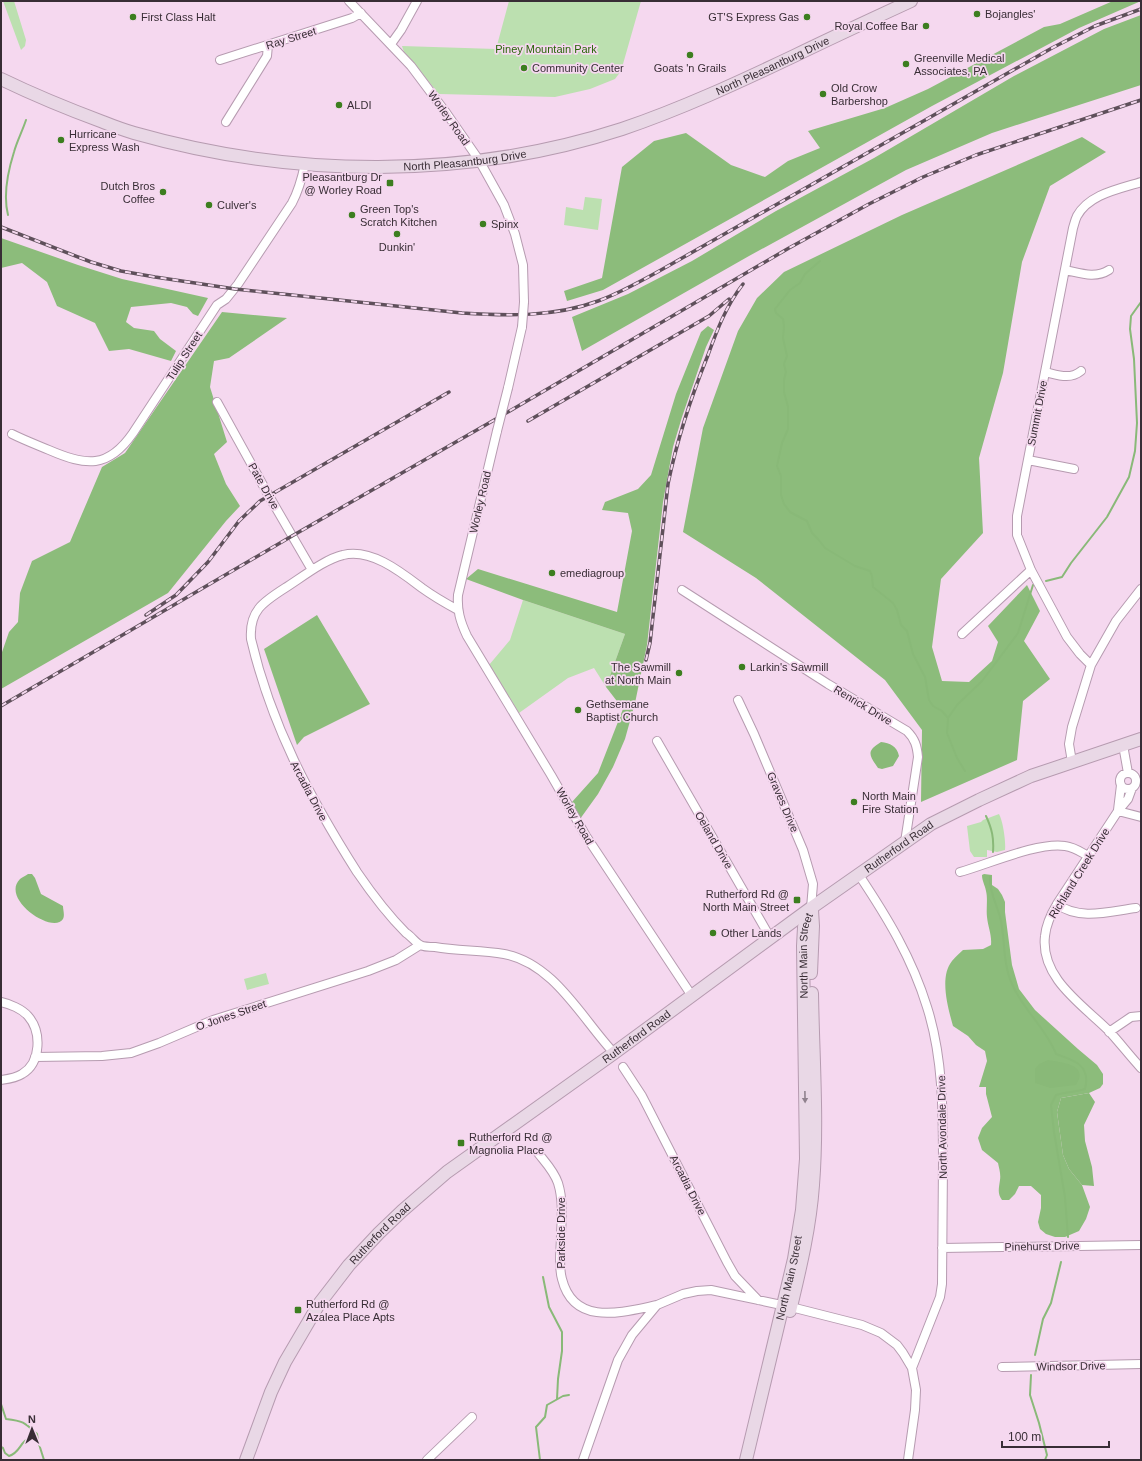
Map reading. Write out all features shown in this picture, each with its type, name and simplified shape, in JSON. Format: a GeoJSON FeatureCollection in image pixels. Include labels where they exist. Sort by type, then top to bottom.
{"type":"FeatureCollection","features":[{"type":"Feature","properties":{"kind":"street","name":"Worley Road"},"geometry":{"type":"LineString","coordinates":[[349,1],[411,66],[479,160],[504,205],[516,234],[523,265],[524,302],[522,327],[458,594],[458,610],[460,620],[466,636],[551,775],[583,831],[692,996]]}},
{"type":"Feature","properties":{"kind":"street"},"geometry":{"type":"LineString","coordinates":[[391,44],[401,30],[417,1]]}},
{"type":"Feature","properties":{"kind":"street","name":"North Pleasantburg Drive"},"geometry":{"type":"LineString","coordinates":[[1,79],[71,111],[133,133],[210,151],[305,164],[416,166],[479,160],[515,154],[581,140],[620,129],[664,114],[731,85],[889,6],[911,1]]}},
{"type":"Feature","properties":{"kind":"street","name":"Ray Street"},"geometry":{"type":"LineString","coordinates":[[220,60],[352,18],[361,13]]}},
{"type":"Feature","properties":{"kind":"street"},"geometry":{"type":"LineString","coordinates":[[226,122],[267,56],[268,45]]}},
{"type":"Feature","properties":{"kind":"street","name":"Tulip Street"},"geometry":{"type":"LineString","coordinates":[[12,434],[69,459],[80,462],[93,462],[103,459],[112,455],[121,448],[133,433],[217,305],[226,299],[238,284],[292,203],[297,194],[305,164]]}},
{"type":"Feature","properties":{"kind":"street","name":"Summit Drive"},"geometry":{"type":"LineString","coordinates":[[1091,665],[1067,637],[1031,570],[1017,535],[1017,516],[1073,228],[1077,216],[1097,197],[1141,182]]}},
{"type":"Feature","properties":{"kind":"street"},"geometry":{"type":"LineString","coordinates":[[1065,270],[1092,276],[1109,270]]}},
{"type":"Feature","properties":{"kind":"street"},"geometry":{"type":"LineString","coordinates":[[1045,372],[1067,377],[1078,374],[1081,371]]}},
{"type":"Feature","properties":{"kind":"street","name":"Pate Drive"},"geometry":{"type":"LineString","coordinates":[[217,402],[312,570]]}},
{"type":"Feature","properties":{"kind":"street"},"geometry":{"type":"LineString","coordinates":[[1028,460],[1074,468]]}},
{"type":"Feature","properties":{"kind":"street","name":"Arcadia Drive"},"geometry":{"type":"LineString","coordinates":[[420,945],[392,920],[381,907],[331,831],[307,788],[282,737],[269,705],[254,654],[250,630],[255,612],[267,599],[312,570],[339,556],[353,554],[360,554],[392,566],[440,601],[458,610]]}},
{"type":"Feature","properties":{"kind":"street"},"geometry":{"type":"LineString","coordinates":[[962,634],[1031,570]]}},
{"type":"Feature","properties":{"kind":"street"},"geometry":{"type":"LineString","coordinates":[[1072,762],[1069,744],[1072,726],[1091,665],[1116,621],[1141,589]]}},
{"type":"Feature","properties":{"kind":"street","name":"Renrick Drive"},"geometry":{"type":"LineString","coordinates":[[682,590],[828,684],[910,734],[916,744],[918,757],[905,842]]}},
{"type":"Feature","properties":{"kind":"street","name":"Graves Drive"},"geometry":{"type":"LineString","coordinates":[[738,700],[803,850],[813,884],[812,908]]}},
{"type":"Feature","properties":{"kind":"street","name":"Rutherford Road"},"geometry":{"type":"LineString","coordinates":[[246,1460],[265,1407],[285,1362],[314,1311],[349,1265],[402,1211],[447,1172],[614,1053],[812,908],[931,824],[1031,776],[1141,739]]}},
{"type":"Feature","properties":{"kind":"street","name":"Oeland Drive"},"geometry":{"type":"LineString","coordinates":[[657,741],[771,939]]}},
{"type":"Feature","properties":{"kind":"street"},"geometry":{"type":"LineString","coordinates":[[1122,785],[1127,789],[1132,788],[1135,785],[1136,777],[1128,772],[1123,745]]}},
{"type":"Feature","properties":{"kind":"street","name":"Richland Creek Drive"},"geometry":{"type":"LineString","coordinates":[[1118,811],[1122,785],[1120,780],[1121,777],[1128,772]]}},
{"type":"Feature","properties":{"kind":"street","name":"Richland Creek Drive"},"geometry":{"type":"LineString","coordinates":[[1132,788],[1128,799],[1118,811],[1056,904],[1050,916],[1045,934],[1044,945],[1047,958],[1058,980],[1068,993],[1109,1032],[1141,1068]]}},
{"type":"Feature","properties":{"kind":"street"},"geometry":{"type":"LineString","coordinates":[[1118,811],[1141,817]]}},
{"type":"Feature","properties":{"kind":"street"},"geometry":{"type":"LineString","coordinates":[[960,872],[1044,846],[1066,846],[1088,856]]}},
{"type":"Feature","properties":{"kind":"street","name":"North Avondale Drive"},"geometry":{"type":"LineString","coordinates":[[859,875],[885,912],[913,966],[928,1008],[941,1072],[943,1117],[942,1284],[940,1297],[912,1368]]}},
{"type":"Feature","properties":{"kind":"street"},"geometry":{"type":"LineString","coordinates":[[1056,904],[1064,910],[1085,914],[1136,908]]}},
{"type":"Feature","properties":{"kind":"street","name":"North Main Street"},"geometry":{"type":"LineString","coordinates":[[754,1460],[787,1306],[802,1210],[810,1128],[803,946],[804,927],[812,908]]}},
{"type":"Feature","properties":{"kind":"street"},"geometry":{"type":"LineString","coordinates":[[420,945],[453,950],[504,954],[519,958],[533,966],[550,979],[571,999],[614,1053]]}},
{"type":"Feature","properties":{"kind":"street","name":"O Jones Street"},"geometry":{"type":"LineString","coordinates":[[35,1057],[102,1056],[131,1053],[213,1020],[368,971],[396,960],[420,945]]}},
{"type":"Feature","properties":{"kind":"street"},"geometry":{"type":"LineString","coordinates":[[1,1002],[15,1007],[25,1013],[33,1023],[38,1038],[35,1057],[31,1065],[23,1074],[14,1078],[1,1080]]}},
{"type":"Feature","properties":{"kind":"street"},"geometry":{"type":"LineString","coordinates":[[1109,1032],[1131,1018],[1141,1016]]}},
{"type":"Feature","properties":{"kind":"street","name":"Arcadia Drive"},"geometry":{"type":"LineString","coordinates":[[623,1066],[642,1096],[727,1262],[736,1276],[758,1300]]}},
{"type":"Feature","properties":{"kind":"street","name":"Parkside Drive"},"geometry":{"type":"LineString","coordinates":[[538,1153],[554,1173],[561,1196],[560,1272],[569,1295],[582,1308],[599,1313],[622,1312],[657,1305]]}},
{"type":"Feature","properties":{"kind":"street","name":"Pinehurst Drive"},"geometry":{"type":"LineString","coordinates":[[942,1248],[1141,1245]]}},
{"type":"Feature","properties":{"kind":"street"},"geometry":{"type":"LineString","coordinates":[[583,1460],[618,1360],[632,1335],[657,1305],[675,1296],[704,1290],[723,1292],[787,1306],[872,1328],[897,1345],[912,1368],[914,1378],[916,1406],[908,1460]]}},
{"type":"Feature","properties":{"kind":"street","name":"North Main Street"},"geometry":{"type":"LineString","coordinates":[[746,1460],[787,1306]]}},
{"type":"Feature","properties":{"kind":"street","name":"Windsor Drive"},"geometry":{"type":"LineString","coordinates":[[1002,1367],[1141,1364]]}},
{"type":"Feature","properties":{"kind":"street"},"geometry":{"type":"LineString","coordinates":[[427,1460],[472,1417]]}},
{"type":"Feature","properties":{"kind":"green space"},"geometry":{"type":"Polygon","coordinates":[[[3,1],[14,1],[26,40],[25,46],[21,50],[3,1]]]}},
{"type":"Feature","properties":{"kind":"green space","name":"Piney Mountain Park"},"geometry":{"type":"Polygon","coordinates":[[[509,1],[641,1],[621,71],[615,79],[590,89],[555,97],[439,94],[404,52],[402,46],[496,49],[509,1]]]}},
{"type":"Feature","properties":{"kind":"green space"},"geometry":{"type":"Polygon","coordinates":[[[585,197],[602,199],[598,230],[564,225],[566,207],[583,210],[585,197]]]}},
{"type":"Feature","properties":{"kind":"green space"},"geometry":{"type":"Polygon","coordinates":[[[523,600],[625,634],[606,687],[594,668],[568,678],[519,713],[489,665],[510,640],[523,600]]]}},
{"type":"Feature","properties":{"kind":"green space"},"geometry":{"type":"Polygon","coordinates":[[[999,814],[1004,832],[1005,850],[997,852],[987,850],[987,857],[974,857],[970,851],[967,826],[999,814]]]}},
{"type":"Feature","properties":{"kind":"green space"},"geometry":{"type":"Polygon","coordinates":[[[266,973],[269,984],[247,990],[244,979],[266,973]]]}},
{"type":"Feature","properties":{"kind":"shaded area"},"geometry":{"type":"Polygon","coordinates":[[[1113,1],[1141,1],[1079,28],[932,106],[603,290],[567,301],[564,291],[602,278],[622,167],[654,141],[686,133],[731,165],[765,177],[788,161],[820,148],[808,131],[885,108],[928,89],[1044,27],[1060,24],[1113,1]]]}},
{"type":"Feature","properties":{"kind":"shaded area"},"geometry":{"type":"Polygon","coordinates":[[[1141,15],[1141,85],[992,133],[906,170],[749,256],[582,351],[572,317],[628,294],[692,261],[776,211],[874,158],[1014,76],[1104,29],[1141,15]]]}},
{"type":"Feature","properties":{"kind":"shaded area"},"geometry":{"type":"Polygon","coordinates":[[[1082,137],[1106,152],[1050,186],[1022,262],[1003,373],[979,458],[983,533],[941,579],[932,647],[942,681],[969,682],[992,661],[998,642],[988,626],[1027,585],[1040,611],[1024,641],[1050,679],[1023,701],[1017,760],[921,802],[922,730],[885,680],[756,578],[683,532],[703,428],[738,331],[757,298],[784,272],[902,215],[1082,137]]]}},
{"type":"Feature","properties":{"kind":"shaded area"},"geometry":{"type":"Polygon","coordinates":[[[1,238],[122,279],[208,298],[198,316],[193,314],[187,307],[171,303],[131,307],[126,322],[134,328],[154,331],[160,339],[176,351],[171,361],[129,349],[109,351],[95,323],[57,306],[47,282],[22,263],[1,268],[1,238]]]}},
{"type":"Feature","properties":{"kind":"shaded area"},"geometry":{"type":"Polygon","coordinates":[[[222,312],[287,318],[229,358],[214,361],[210,387],[227,442],[214,454],[226,484],[240,506],[226,521],[168,593],[1,689],[1,655],[9,632],[18,622],[20,593],[32,561],[70,542],[102,467],[125,453],[222,312]]]}},
{"type":"Feature","properties":{"kind":"shaded area"},"geometry":{"type":"Polygon","coordinates":[[[708,326],[714,330],[706,347],[673,447],[663,502],[647,645],[635,703],[625,739],[613,767],[598,794],[580,819],[572,802],[598,773],[623,709],[606,687],[625,634],[523,600],[466,579],[478,569],[617,612],[632,531],[628,513],[602,510],[605,502],[638,489],[651,475],[676,394],[701,332],[708,326]]]}},
{"type":"Feature","properties":{"kind":"shaded area"},"geometry":{"type":"Polygon","coordinates":[[[317,615],[370,704],[304,737],[297,745],[264,649],[317,615]]]}},
{"type":"Feature","properties":{"kind":"shaded area"},"geometry":{"type":"Polygon","coordinates":[[[881,742],[893,746],[897,750],[899,756],[893,766],[882,769],[878,768],[870,754],[873,748],[881,742]]]}},
{"type":"Feature","properties":{"kind":"shaded area"},"geometry":{"type":"Polygon","coordinates":[[[28,874],[32,874],[35,878],[41,894],[63,906],[63,919],[57,923],[40,919],[22,905],[17,896],[16,887],[20,879],[28,874]]]}},
{"type":"Feature","properties":{"kind":"shaded area"},"geometry":{"type":"Polygon","coordinates":[[[984,874],[992,875],[992,885],[998,889],[1005,902],[1012,965],[1019,989],[1035,1010],[1097,1065],[1103,1074],[1103,1084],[1100,1088],[1089,1093],[1061,1098],[1057,1112],[1063,1155],[1069,1169],[1082,1185],[1090,1207],[1086,1219],[1079,1231],[1065,1237],[1055,1237],[1046,1234],[1040,1229],[1038,1222],[1041,1208],[1041,1195],[1031,1186],[1019,1186],[1015,1194],[1009,1200],[1002,1200],[1000,1197],[1000,1176],[998,1163],[982,1150],[978,1138],[982,1128],[992,1117],[986,1094],[986,1087],[979,1087],[987,1061],[985,1051],[976,1045],[968,1036],[953,1026],[949,1010],[945,984],[948,968],[952,961],[963,950],[983,949],[991,945],[987,917],[987,894],[982,877],[984,874]]]}},
{"type":"Feature","properties":{"kind":"shaded area"},"geometry":{"type":"Polygon","coordinates":[[[1048,1060],[1067,1064],[1077,1069],[1079,1078],[1076,1085],[1050,1088],[1035,1083],[1035,1069],[1039,1064],[1048,1060]]]}},
{"type":"Feature","properties":{"kind":"shaded area"},"geometry":{"type":"Polygon","coordinates":[[[1089,1093],[1095,1102],[1084,1125],[1085,1141],[1092,1167],[1094,1186],[1082,1185],[1069,1169],[1063,1155],[1057,1112],[1061,1098],[1089,1093]]]}},
{"type":"Feature","properties":{"kind":"waterway"},"geometry":{"type":"LineString","coordinates":[[8,215],[6,199],[8,175],[15,148],[26,120]]}},
{"type":"Feature","properties":{"kind":"waterway"},"geometry":{"type":"LineString","coordinates":[[820,261],[805,274],[800,283],[790,290],[775,309],[776,313],[783,319],[783,338],[787,356],[784,364],[786,372],[784,392],[788,407],[788,429],[782,443],[777,466],[781,476],[781,495],[784,504],[790,512],[807,521],[812,533],[825,548],[855,566],[870,571],[873,587],[893,603],[897,610],[901,625],[907,631],[913,654],[925,677],[929,700],[933,706],[942,711],[948,718]]}},
{"type":"Feature","properties":{"kind":"waterway"},"geometry":{"type":"LineString","coordinates":[[1046,581],[1062,577],[1107,517],[1129,477],[1135,451],[1137,423],[1134,359],[1130,329],[1131,316],[1141,302]]}},
{"type":"Feature","properties":{"kind":"waterway"},"geometry":{"type":"LineString","coordinates":[[965,771],[957,758],[947,733],[948,718],[957,705],[982,681],[1018,633],[1033,585]]}},
{"type":"Feature","properties":{"kind":"waterway"},"geometry":{"type":"LineString","coordinates":[[986,816],[992,834],[993,852]]}},
{"type":"Feature","properties":{"kind":"waterway"},"geometry":{"type":"LineString","coordinates":[[990,877],[992,894],[1000,915],[1007,969],[1012,984],[1022,1002],[1052,1045],[1056,1054],[1075,1061],[1080,1065],[1086,1074],[1085,1089],[1056,1095],[1051,1105],[1065,1197],[1068,1237]]}},
{"type":"Feature","properties":{"kind":"waterway"},"geometry":{"type":"LineString","coordinates":[[1035,1355],[1043,1319],[1051,1303],[1061,1262]]}},
{"type":"Feature","properties":{"kind":"waterway"},"geometry":{"type":"LineString","coordinates":[[543,1277],[549,1307],[562,1332],[562,1351],[557,1399]]}},
{"type":"Feature","properties":{"kind":"waterway"},"geometry":{"type":"LineString","coordinates":[[1031,1375],[1030,1395],[1047,1455],[1045,1460]]}},
{"type":"Feature","properties":{"kind":"waterway"},"geometry":{"type":"LineString","coordinates":[[540,1460],[536,1427],[545,1417],[547,1405],[563,1396],[569,1395]]}},
{"type":"Feature","properties":{"kind":"waterway"},"geometry":{"type":"LineString","coordinates":[[1,1404],[6,1419],[16,1420],[23,1423],[37,1434],[44,1460]]}},
{"type":"Feature","properties":{"kind":"waterway"},"geometry":{"type":"LineString","coordinates":[[1,1447],[9,1456],[14,1454],[27,1439],[37,1440]]}},
{"type":"Feature","properties":{"kind":"railway"},"geometry":{"type":"LineString","coordinates":[[1,227],[91,262],[121,271],[235,289],[462,313],[513,315],[548,313],[565,310],[598,301],[630,287],[1052,48],[1095,26],[1141,9]]}},
{"type":"Feature","properties":{"kind":"railway"},"geometry":{"type":"LineString","coordinates":[[1,706],[789,248],[869,204],[923,177],[976,155],[1141,100]]}},
{"type":"Feature","properties":{"kind":"railway"},"geometry":{"type":"LineString","coordinates":[[646,660],[650,643],[668,484],[680,435],[690,403],[722,318],[743,284]]}},
{"type":"Feature","properties":{"kind":"railway"},"geometry":{"type":"LineString","coordinates":[[528,421],[709,316],[729,299]]}},
{"type":"Feature","properties":{"kind":"railway"},"geometry":{"type":"LineString","coordinates":[[146,615],[176,595],[208,562],[239,521],[260,501],[449,392]]}},
{"type":"Feature","properties":{"kind":"place","name":"Bojangles'"},"geometry":{"type":"Point","coordinates":[977,14]}},
{"type":"Feature","properties":{"kind":"place","name":"First Class Halt"},"geometry":{"type":"Point","coordinates":[133,17]}},
{"type":"Feature","properties":{"kind":"place","name":"GT'S Express Gas"},"geometry":{"type":"Point","coordinates":[807,17]}},
{"type":"Feature","properties":{"kind":"place","name":"Royal Coffee Bar"},"geometry":{"type":"Point","coordinates":[926,26]}},
{"type":"Feature","properties":{"kind":"place","name":"Goats 'n Grails"},"geometry":{"type":"Point","coordinates":[690,55]}},
{"type":"Feature","properties":{"kind":"place","name":"Greenville Medical Associates, PA"},"geometry":{"type":"Point","coordinates":[906,64]}},
{"type":"Feature","properties":{"kind":"place","name":"Community Center"},"geometry":{"type":"Point","coordinates":[524,68]}},
{"type":"Feature","properties":{"kind":"place","name":"Old Crow Barbershop"},"geometry":{"type":"Point","coordinates":[823,94]}},
{"type":"Feature","properties":{"kind":"place","name":"ALDI"},"geometry":{"type":"Point","coordinates":[339,105]}},
{"type":"Feature","properties":{"kind":"place","name":"Hurricane Express Wash"},"geometry":{"type":"Point","coordinates":[61,140]}},
{"type":"Feature","properties":{"kind":"place","name":"Pleasantburg Dr @ Worley Road"},"geometry":{"type":"Point","coordinates":[390,183]}},
{"type":"Feature","properties":{"kind":"place","name":"Dutch Bros Coffee"},"geometry":{"type":"Point","coordinates":[163,192]}},
{"type":"Feature","properties":{"kind":"place","name":"Culver's"},"geometry":{"type":"Point","coordinates":[209,205]}},
{"type":"Feature","properties":{"kind":"place","name":"Green Top's Scratch Kitchen"},"geometry":{"type":"Point","coordinates":[352,215]}},
{"type":"Feature","properties":{"kind":"place","name":"Spinx"},"geometry":{"type":"Point","coordinates":[483,224]}},
{"type":"Feature","properties":{"kind":"place","name":"Dunkin'"},"geometry":{"type":"Point","coordinates":[397,234]}},
{"type":"Feature","properties":{"kind":"place","name":"emediagroup"},"geometry":{"type":"Point","coordinates":[552,573]}},
{"type":"Feature","properties":{"kind":"place","name":"Larkin's Sawmill"},"geometry":{"type":"Point","coordinates":[742,667]}},
{"type":"Feature","properties":{"kind":"place","name":"The Sawmill at North Main"},"geometry":{"type":"Point","coordinates":[679,673]}},
{"type":"Feature","properties":{"kind":"place","name":"Gethsemane Baptist Church"},"geometry":{"type":"Point","coordinates":[578,710]}},
{"type":"Feature","properties":{"kind":"place","name":"North Main Fire Station"},"geometry":{"type":"Point","coordinates":[854,802]}},
{"type":"Feature","properties":{"kind":"place","name":"Rutherford Rd @ North Main Street"},"geometry":{"type":"Point","coordinates":[797,900]}},
{"type":"Feature","properties":{"kind":"place","name":"Other Lands"},"geometry":{"type":"Point","coordinates":[713,933]}},
{"type":"Feature","properties":{"kind":"place","name":"Rutherford Rd @ Magnolia Place"},"geometry":{"type":"Point","coordinates":[461,1143]}},
{"type":"Feature","properties":{"kind":"place","name":"Rutherford Rd @ Azalea Place Apts"},"geometry":{"type":"Point","coordinates":[298,1310]}}]}
